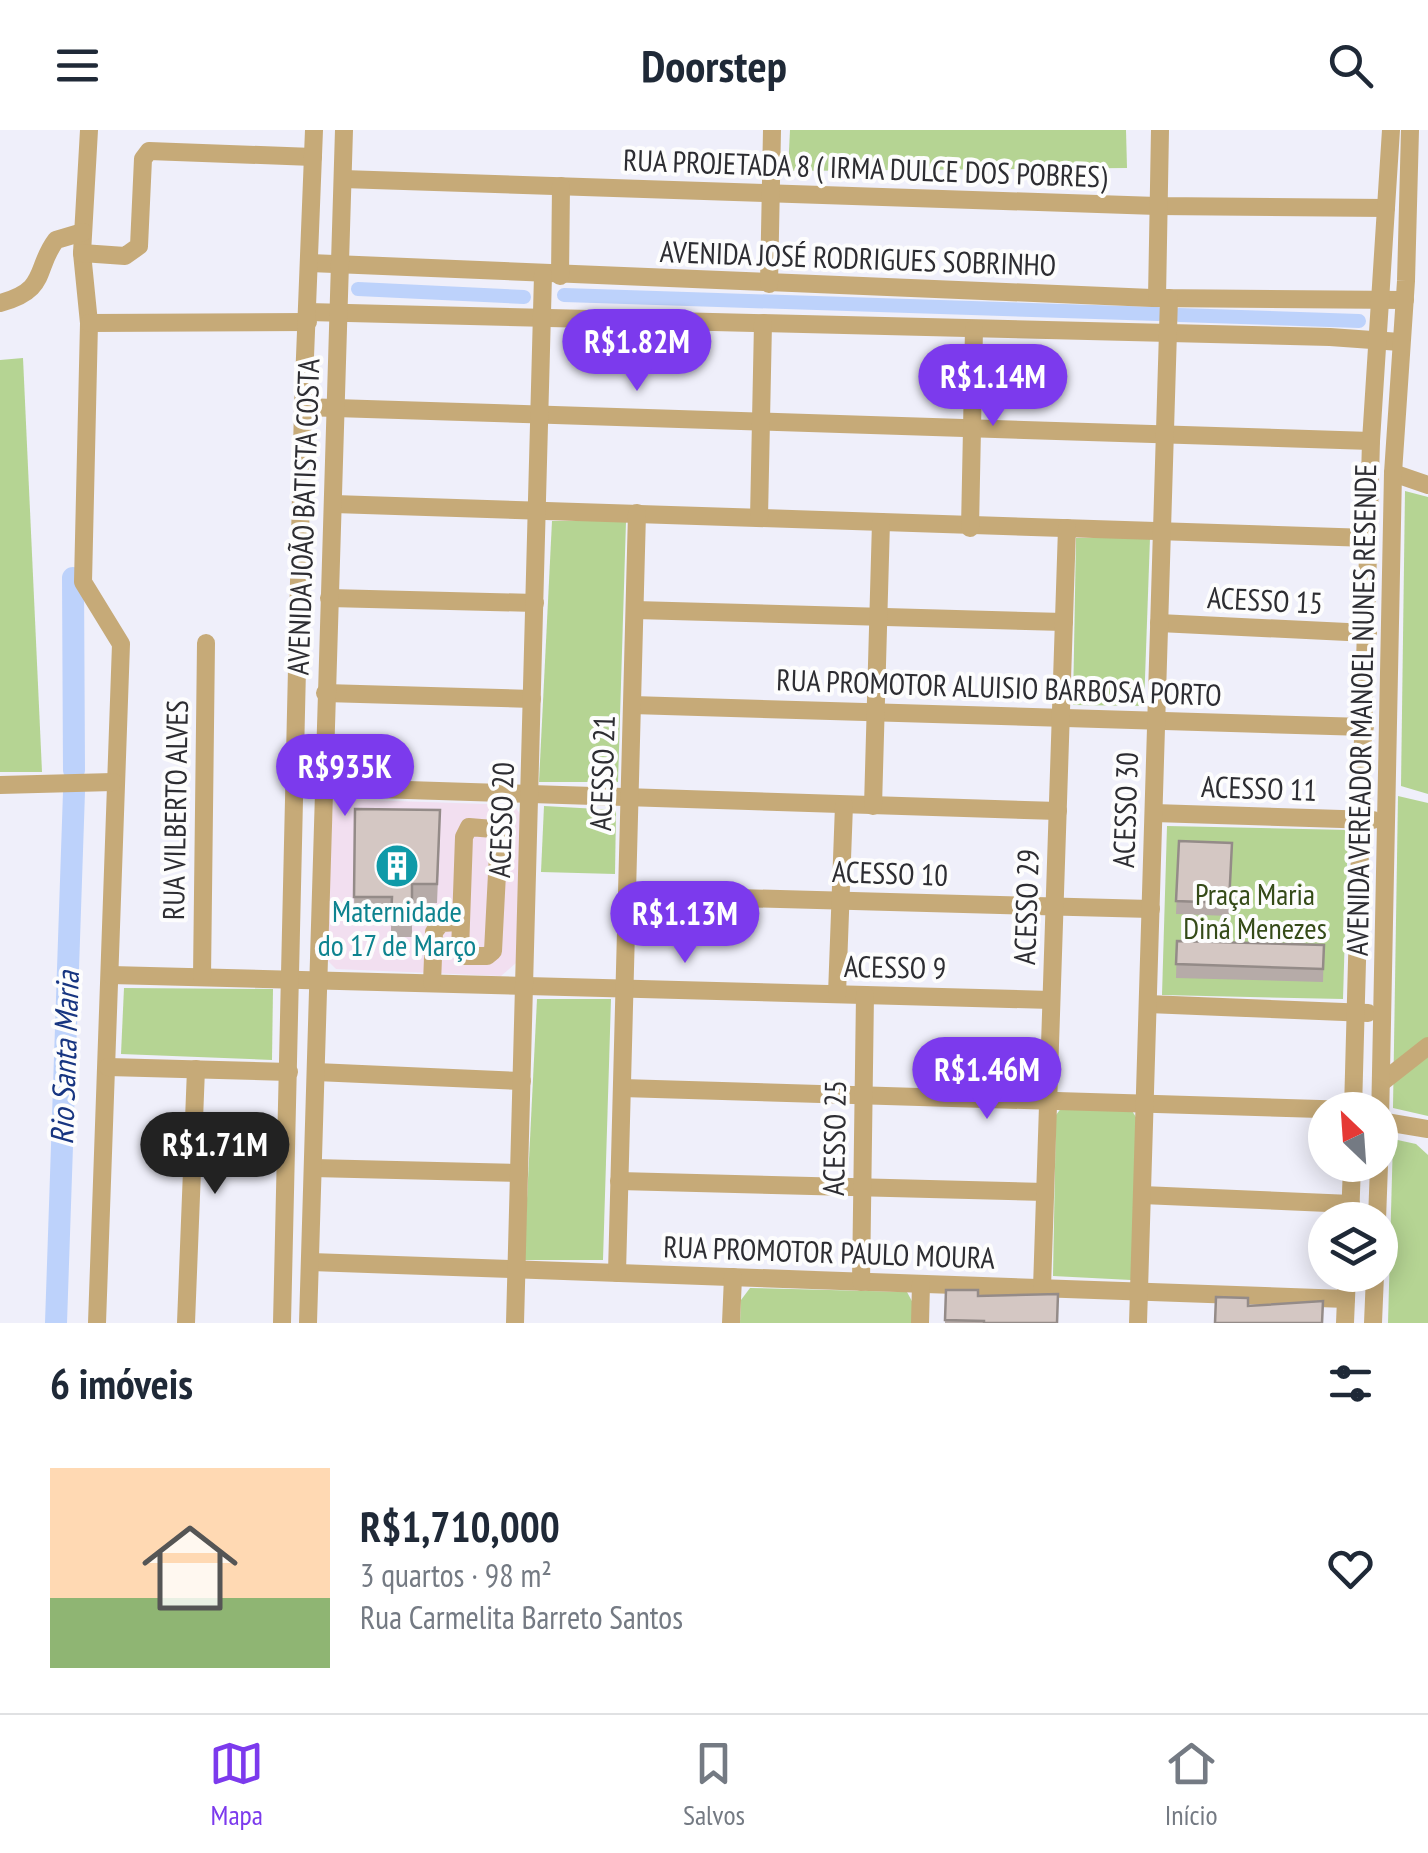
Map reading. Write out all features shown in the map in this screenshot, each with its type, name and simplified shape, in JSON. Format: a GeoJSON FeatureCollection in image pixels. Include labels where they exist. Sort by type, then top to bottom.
{"type":"FeatureCollection","features":[{"type":"Feature","properties":{"kind":"street"},"geometry":{"type":"LineString","coordinates":[[88,130],[82,253],[89,323],[84,582],[120,644],[97,1323]]}},
{"type":"Feature","properties":{"kind":"street"},"geometry":{"type":"LineString","coordinates":[[282,1323],[303,407],[314,130]]}},
{"type":"Feature","properties":{"kind":"street","name":"AVENIDA JOÃO BATISTA COSTA"},"geometry":{"type":"LineString","coordinates":[[308,1323],[344,130]]}},
{"type":"Feature","properties":{"kind":"street"},"geometry":{"type":"LineString","coordinates":[[769,284],[772,130]]}},
{"type":"Feature","properties":{"kind":"street","name":"ACESSO 30"},"geometry":{"type":"LineString","coordinates":[[1138,1323],[1168,335],[1156,206],[1160,130]]}},
{"type":"Feature","properties":{"kind":"street","name":"AVENIDA VEREADOR MANOEL NUNES RESENDE"},"geometry":{"type":"LineString","coordinates":[[1355,1092],[1376,365],[1371,340],[1391,130]]}},
{"type":"Feature","properties":{"kind":"street","name":"AVENIDA VEREADOR MANOEL NUNES RESENDE"},"geometry":{"type":"LineString","coordinates":[[1381,1092],[1393,472],[1405,300],[1410,130]]}},
{"type":"Feature","properties":{"kind":"street"},"geometry":{"type":"LineString","coordinates":[[82,253],[125,256],[139,246],[142,159],[149,151],[313,157]]}},
{"type":"Feature","properties":{"kind":"street","name":"RUA PROJETADA 8 ( IRMA DULCE DOS POBRES)"},"geometry":{"type":"LineString","coordinates":[[343,179],[1156,206],[1386,208]]}},
{"type":"Feature","properties":{"kind":"street","name":"ACESSO 20"},"geometry":{"type":"LineString","coordinates":[[515,1323],[543,318],[561,186]]}},
{"type":"Feature","properties":{"kind":"street"},"geometry":{"type":"LineString","coordinates":[[0,303],[24,293],[38,280],[56,240],[83,232]]}},
{"type":"Feature","properties":{"kind":"street","name":"AVENIDA JOSÉ RODRIGUES SOBRINHO"},"geometry":{"type":"LineString","coordinates":[[310,263],[551,276],[1163,298],[1405,300]]}},
{"type":"Feature","properties":{"kind":"street"},"geometry":{"type":"LineString","coordinates":[[89,323],[338,313],[1400,342]]}},
{"type":"Feature","properties":{"kind":"street"},"geometry":{"type":"LineString","coordinates":[[759,518],[764,323]]}},
{"type":"Feature","properties":{"kind":"street"},"geometry":{"type":"LineString","coordinates":[[970,528],[974,329]]}},
{"type":"Feature","properties":{"kind":"street"},"geometry":{"type":"LineString","coordinates":[[1376,365],[1387,362],[1398,368]]}},
{"type":"Feature","properties":{"kind":"street"},"geometry":{"type":"LineString","coordinates":[[303,407],[1371,441]]}},
{"type":"Feature","properties":{"kind":"street"},"geometry":{"type":"LineString","coordinates":[[1393,472],[1428,485]]}},
{"type":"Feature","properties":{"kind":"street"},"geometry":{"type":"LineString","coordinates":[[334,504],[970,528],[1369,538]]}},
{"type":"Feature","properties":{"kind":"street","name":"ACESSO 21"},"geometry":{"type":"LineString","coordinates":[[617,1273],[637,513]]}},
{"type":"Feature","properties":{"kind":"street"},"geometry":{"type":"LineString","coordinates":[[872,806],[881,522]]}},
{"type":"Feature","properties":{"kind":"street","name":"ACESSO 29"},"geometry":{"type":"LineString","coordinates":[[1042,1288],[1067,528]]}},
{"type":"Feature","properties":{"kind":"street"},"geometry":{"type":"LineString","coordinates":[[330,598],[535,603]]}},
{"type":"Feature","properties":{"kind":"street"},"geometry":{"type":"LineString","coordinates":[[634,610],[1064,622]]}},
{"type":"Feature","properties":{"kind":"street","name":"ACESSO 15"},"geometry":{"type":"LineString","coordinates":[[1159,623],[1368,633]]}},
{"type":"Feature","properties":{"kind":"street","name":"RUA VILBERTO ALVES"},"geometry":{"type":"LineString","coordinates":[[202,977],[206,643]]}},
{"type":"Feature","properties":{"kind":"street"},"geometry":{"type":"LineString","coordinates":[[325,693],[532,699]]}},
{"type":"Feature","properties":{"kind":"street","name":"RUA PROMOTOR ALUISIO BARBOSA PORTO"},"geometry":{"type":"LineString","coordinates":[[632,706],[1365,727]]}},
{"type":"Feature","properties":{"kind":"street"},"geometry":{"type":"LineString","coordinates":[[0,786],[113,782]]}},
{"type":"Feature","properties":{"kind":"street"},"geometry":{"type":"LineString","coordinates":[[297,788],[1058,812]]}},
{"type":"Feature","properties":{"kind":"street"},"geometry":{"type":"LineString","coordinates":[[836,994],[844,805]]}},
{"type":"Feature","properties":{"kind":"street","name":"ACESSO 11"},"geometry":{"type":"LineString","coordinates":[[1154,813],[1386,821]]}},
{"type":"Feature","properties":{"kind":"street"},"geometry":{"type":"LineString","coordinates":[[493,829],[499,834],[491,954],[461,954],[460,922],[465,830],[493,829]]}},
{"type":"Feature","properties":{"kind":"street","name":"ACESSO 10"},"geometry":{"type":"LineString","coordinates":[[627,895],[1151,909]]}},
{"type":"Feature","properties":{"kind":"street"},"geometry":{"type":"LineString","coordinates":[[432,983],[434,932],[441,923],[460,922]]}},
{"type":"Feature","properties":{"kind":"street","name":"ACESSO 9"},"geometry":{"type":"LineString","coordinates":[[110,976],[1052,1000]]}},
{"type":"Feature","properties":{"kind":"street","name":"ACESSO 25"},"geometry":{"type":"LineString","coordinates":[[861,1282],[865,994]]}},
{"type":"Feature","properties":{"kind":"street"},"geometry":{"type":"LineString","coordinates":[[1148,1004],[1382,1014]]}},
{"type":"Feature","properties":{"kind":"street"},"geometry":{"type":"LineString","coordinates":[[1381,1083],[1428,1046]]}},
{"type":"Feature","properties":{"kind":"street"},"geometry":{"type":"LineString","coordinates":[[108,1067],[289,1072]]}},
{"type":"Feature","properties":{"kind":"street"},"geometry":{"type":"LineString","coordinates":[[186,1323],[196,1069]]}},
{"type":"Feature","properties":{"kind":"street"},"geometry":{"type":"LineString","coordinates":[[316,1072],[522,1081]]}},
{"type":"Feature","properties":{"kind":"street"},"geometry":{"type":"LineString","coordinates":[[622,1088],[1308,1108]]}},
{"type":"Feature","properties":{"kind":"street"},"geometry":{"type":"LineString","coordinates":[[1398,1124],[1428,1129]]}},
{"type":"Feature","properties":{"kind":"street"},"geometry":{"type":"LineString","coordinates":[[314,1168],[519,1173]]}},
{"type":"Feature","properties":{"kind":"street"},"geometry":{"type":"LineString","coordinates":[[619,1181],[1045,1192]]}},
{"type":"Feature","properties":{"kind":"street"},"geometry":{"type":"LineString","coordinates":[[1142,1195],[1308,1209]]}},
{"type":"Feature","properties":{"kind":"street","name":"RUA PROMOTOR PAULO MOURA"},"geometry":{"type":"LineString","coordinates":[[310,1262],[1346,1299]]}},
{"type":"Feature","properties":{"kind":"street"},"geometry":{"type":"LineString","coordinates":[[731,1323],[733,1277]]}},
{"type":"Feature","properties":{"kind":"street"},"geometry":{"type":"LineString","coordinates":[[920,1323],[921,1284]]}},
{"type":"Feature","properties":{"kind":"street"},"geometry":{"type":"LineString","coordinates":[[1346,1292],[1346,1323]]}},
{"type":"Feature","properties":{"kind":"street"},"geometry":{"type":"LineString","coordinates":[[1374,1323],[1375,1292]]}},
{"type":"Feature","properties":{"kind":"shaded area"},"geometry":{"type":"Polygon","coordinates":[[[333,799],[514,805],[522,817],[516,963],[501,976],[336,969],[326,959],[333,799]]]}},
{"type":"Feature","properties":{"kind":"green space"},"geometry":{"type":"Polygon","coordinates":[[[790,130],[1126,130],[1127,168],[788,171],[790,130]]]}},
{"type":"Feature","properties":{"kind":"green space"},"geometry":{"type":"Polygon","coordinates":[[[23,358],[42,772],[0,772],[0,360],[23,358]]]}},
{"type":"Feature","properties":{"kind":"green space"},"geometry":{"type":"Polygon","coordinates":[[[1405,491],[1428,497],[1428,794],[1401,786],[1405,491]]]}},
{"type":"Feature","properties":{"kind":"green space"},"geometry":{"type":"Polygon","coordinates":[[[552,521],[626,521],[618,782],[539,782],[552,521]]]}},
{"type":"Feature","properties":{"kind":"green space"},"geometry":{"type":"Polygon","coordinates":[[[1076,538],[1150,538],[1144,706],[1073,705],[1076,538]]]}},
{"type":"Feature","properties":{"kind":"green space"},"geometry":{"type":"Polygon","coordinates":[[[1398,796],[1428,803],[1428,1116],[1398,1109],[1398,1092],[1393,1092],[1398,796]]]}},
{"type":"Feature","properties":{"kind":"green space"},"geometry":{"type":"Polygon","coordinates":[[[544,806],[616,810],[615,874],[541,872],[544,806]]]}},
{"type":"Feature","properties":{"kind":"green space","name":"Praça Maria Diná Menezes"},"geometry":{"type":"Polygon","coordinates":[[[1167,826],[1348,830],[1343,999],[1162,995],[1167,826]]]}},
{"type":"Feature","properties":{"kind":"green space"},"geometry":{"type":"Polygon","coordinates":[[[124,988],[273,989],[272,1060],[121,1054],[124,988]]]}},
{"type":"Feature","properties":{"kind":"green space"},"geometry":{"type":"Polygon","coordinates":[[[537,999],[611,999],[603,1260],[524,1260],[537,999]]]}},
{"type":"Feature","properties":{"kind":"green space"},"geometry":{"type":"Polygon","coordinates":[[[1062,1107],[1131,1109],[1137,1119],[1131,1280],[1053,1276],[1056,1115],[1062,1107]]]}},
{"type":"Feature","properties":{"kind":"green space"},"geometry":{"type":"Polygon","coordinates":[[[1398,1140],[1416,1144],[1428,1155],[1428,1323],[1388,1323],[1389,1292],[1398,1292],[1398,1202],[1391,1202],[1392,1182],[1398,1182],[1398,1140]]]}},
{"type":"Feature","properties":{"kind":"green space"},"geometry":{"type":"Polygon","coordinates":[[[750,1288],[907,1292],[914,1305],[914,1323],[740,1323],[741,1300],[750,1288]]]}},
{"type":"Feature","properties":{"kind":"building","name":"Maternidade do 17 de Março"},"geometry":{"type":"Polygon","coordinates":[[[355,809],[440,810],[437,884],[412,884],[412,918],[391,917],[392,897],[354,897],[355,809]]]}},
{"type":"Feature","properties":{"kind":"building"},"geometry":{"type":"Polygon","coordinates":[[[1179,841],[1232,843],[1229,903],[1176,901],[1179,841]]]}},
{"type":"Feature","properties":{"kind":"building"},"geometry":{"type":"Polygon","coordinates":[[[1177,941],[1324,945],[1323,969],[1176,964],[1177,941]]]}},
{"type":"Feature","properties":{"kind":"building"},"geometry":{"type":"Polygon","coordinates":[[[946,1290],[978,1290],[978,1296],[1058,1294],[1057,1323],[945,1320],[946,1290]]]}},
{"type":"Feature","properties":{"kind":"building"},"geometry":{"type":"Polygon","coordinates":[[[1216,1297],[1248,1298],[1248,1306],[1323,1301],[1322,1323],[1215,1323],[1216,1297]]]}},
{"type":"Feature","properties":{"kind":"waterway"},"geometry":{"type":"LineString","coordinates":[[358,289],[524,297]]}},
{"type":"Feature","properties":{"kind":"waterway"},"geometry":{"type":"LineString","coordinates":[[564,295],[1158,314]]}},
{"type":"Feature","properties":{"kind":"waterway"},"geometry":{"type":"LineString","coordinates":[[1179,315],[1359,321]]}},
{"type":"Feature","properties":{"kind":"waterway","name":"Rio Santa Maria"},"geometry":{"type":"LineString","coordinates":[[73,578],[74,770]]}},
{"type":"Feature","properties":{"kind":"waterway","name":"Rio Santa Maria"},"geometry":{"type":"LineString","coordinates":[[56,1323],[74,792]]}},
{"type":"Feature","properties":{"kind":"place","name":"Maternidade do 17 de Março"},"geometry":{"type":"Point","coordinates":[397,866]}}]}
